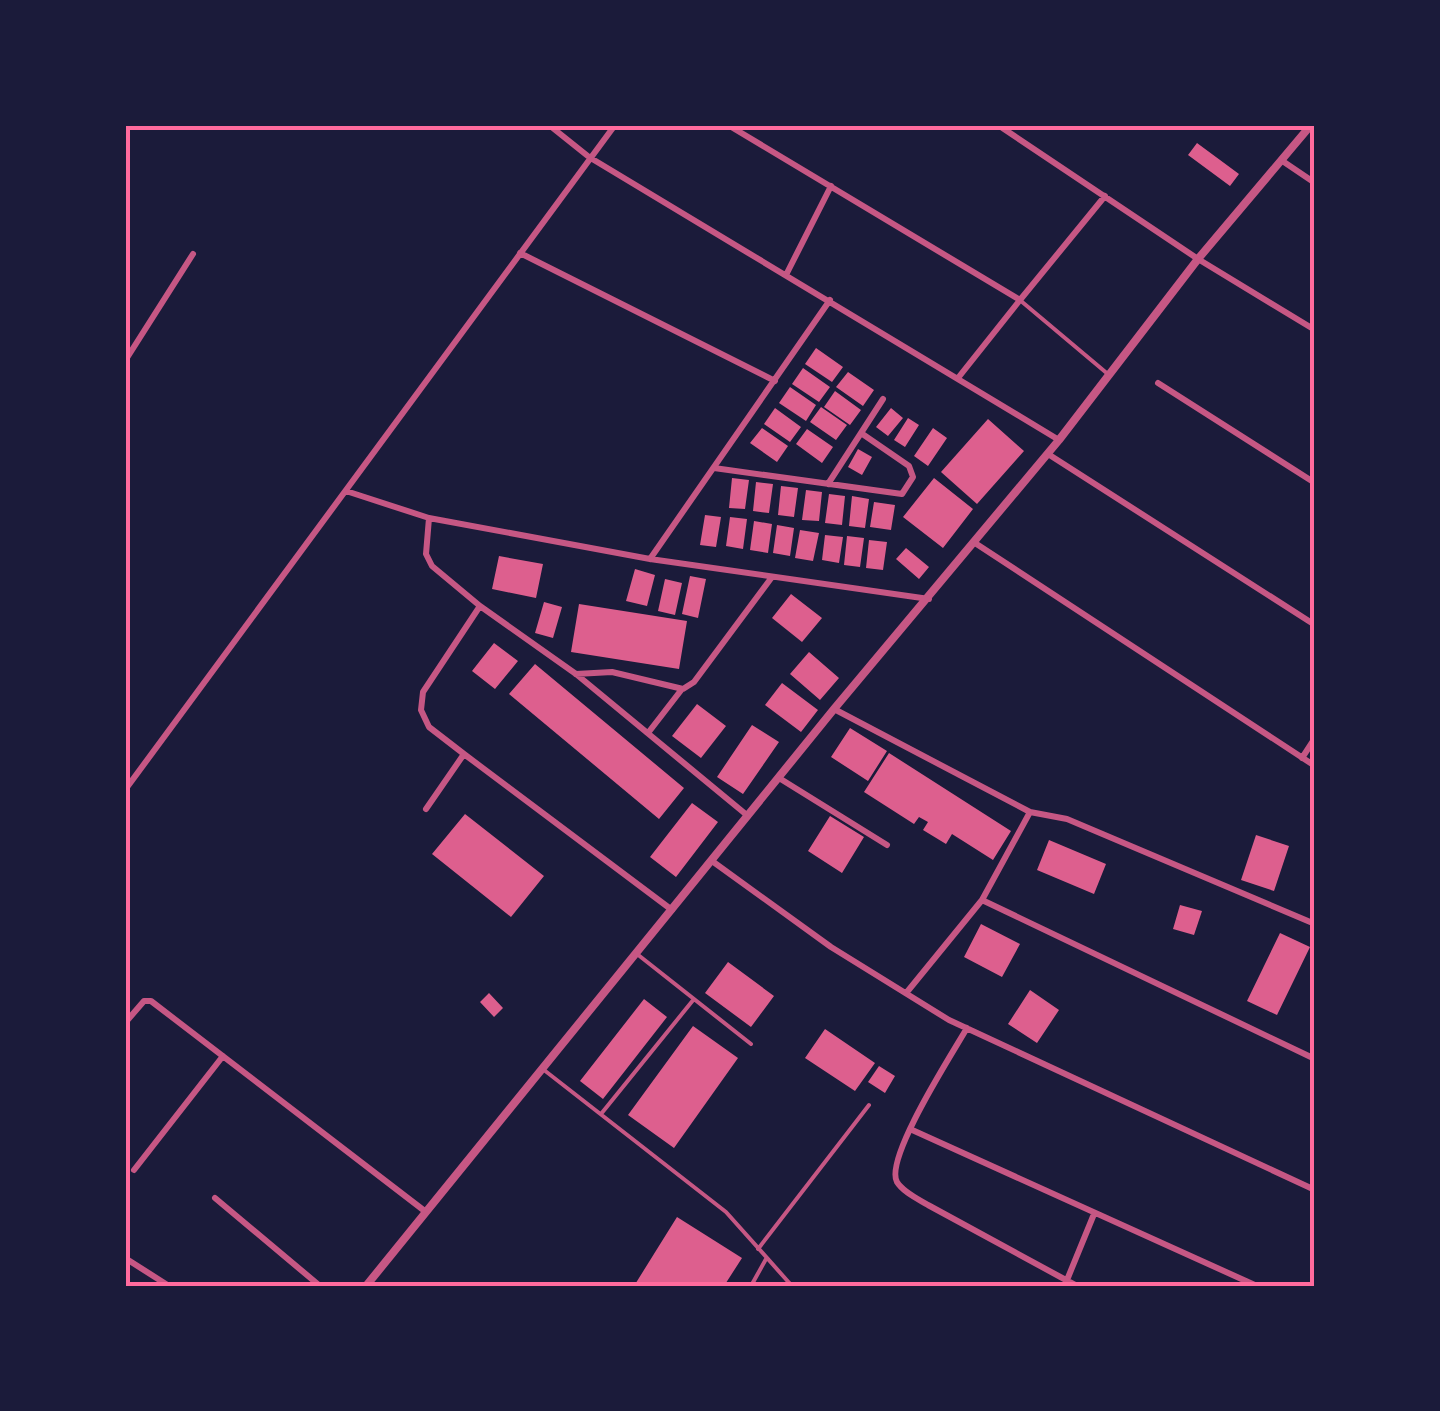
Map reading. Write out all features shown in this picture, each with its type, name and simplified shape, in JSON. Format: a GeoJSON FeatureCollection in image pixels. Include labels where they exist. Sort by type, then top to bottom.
{"type":"FeatureCollection","features":[{"type":"Feature","properties":{"kind":"street"},"geometry":{"type":"LineString","coordinates":[[549,125],[589,157],[1059,440]]}},
{"type":"Feature","properties":{"kind":"street"},"geometry":{"type":"LineString","coordinates":[[125,790],[615,125]]}},
{"type":"Feature","properties":{"kind":"street"},"geometry":{"type":"LineString","coordinates":[[728,125],[1020,300]]}},
{"type":"Feature","properties":{"kind":"street"},"geometry":{"type":"LineString","coordinates":[[998,125],[1198,260],[1315,330]]}},
{"type":"Feature","properties":{"kind":"street"},"geometry":{"type":"LineString","coordinates":[[366,1286],[834,708],[1048,454],[1198,260],[1310,125]]}},
{"type":"Feature","properties":{"kind":"street"},"geometry":{"type":"LineString","coordinates":[[1281,160],[1315,183]]}},
{"type":"Feature","properties":{"kind":"street"},"geometry":{"type":"LineString","coordinates":[[787,273],[830,186]]}},
{"type":"Feature","properties":{"kind":"street"},"geometry":{"type":"LineString","coordinates":[[958,378],[1105,196]]}},
{"type":"Feature","properties":{"kind":"street"},"geometry":{"type":"LineString","coordinates":[[520,253],[776,382]]}},
{"type":"Feature","properties":{"kind":"street"},"geometry":{"type":"LineString","coordinates":[[125,361],[193,254]]}},
{"type":"Feature","properties":{"kind":"street"},"geometry":{"type":"LineString","coordinates":[[650,559],[830,300]]}},
{"type":"Feature","properties":{"kind":"street"},"geometry":{"type":"LineString","coordinates":[[1158,383],[1315,483]]}},
{"type":"Feature","properties":{"kind":"street"},"geometry":{"type":"LineString","coordinates":[[828,484],[883,399]]}},
{"type":"Feature","properties":{"kind":"street"},"geometry":{"type":"LineString","coordinates":[[714,468],[902,494],[910,488],[913,478],[909,466],[861,433]]}},
{"type":"Feature","properties":{"kind":"street"},"geometry":{"type":"LineString","coordinates":[[1048,454],[1315,625]]}},
{"type":"Feature","properties":{"kind":"street"},"geometry":{"type":"LineString","coordinates":[[346,490],[429,518],[650,559],[929,599]]}},
{"type":"Feature","properties":{"kind":"street"},"geometry":{"type":"LineString","coordinates":[[429,518],[426,554],[432,566],[480,606],[576,674],[748,816]]}},
{"type":"Feature","properties":{"kind":"street"},"geometry":{"type":"LineString","coordinates":[[975,543],[1315,766]]}},
{"type":"Feature","properties":{"kind":"street"},"geometry":{"type":"LineString","coordinates":[[648,733],[683,688],[694,682],[773,576]]}},
{"type":"Feature","properties":{"kind":"street"},"geometry":{"type":"LineString","coordinates":[[480,606],[423,692],[421,710],[429,727],[672,910]]}},
{"type":"Feature","properties":{"kind":"street"},"geometry":{"type":"LineString","coordinates":[[576,674],[612,672],[683,688]]}},
{"type":"Feature","properties":{"kind":"street"},"geometry":{"type":"LineString","coordinates":[[834,708],[1030,812],[1067,819],[1315,924]]}},
{"type":"Feature","properties":{"kind":"street"},"geometry":{"type":"LineString","coordinates":[[1302,758],[1315,738]]}},
{"type":"Feature","properties":{"kind":"street"},"geometry":{"type":"LineString","coordinates":[[426,809],[464,754]]}},
{"type":"Feature","properties":{"kind":"street"},"geometry":{"type":"LineString","coordinates":[[778,778],[887,844]]}},
{"type":"Feature","properties":{"kind":"street"},"geometry":{"type":"LineString","coordinates":[[907,992],[982,900],[1030,812]]}},
{"type":"Feature","properties":{"kind":"street"},"geometry":{"type":"LineString","coordinates":[[712,861],[831,947],[967,1028],[1315,1190]]}},
{"type":"Feature","properties":{"kind":"street"},"geometry":{"type":"LineString","coordinates":[[982,900],[1315,1059]]}},
{"type":"Feature","properties":{"kind":"street"},"geometry":{"type":"LineString","coordinates":[[125,1023],[147,1000],[427,1213]]}},
{"type":"Feature","properties":{"kind":"street"},"geometry":{"type":"LineString","coordinates":[[967,1028],[910,1129],[894,1168],[896,1180],[906,1192],[1078,1286]]}},
{"type":"Feature","properties":{"kind":"street"},"geometry":{"type":"LineString","coordinates":[[134,1170],[223,1056]]}},
{"type":"Feature","properties":{"kind":"street"},"geometry":{"type":"LineString","coordinates":[[910,1129],[1257,1286]]}},
{"type":"Feature","properties":{"kind":"street"},"geometry":{"type":"LineString","coordinates":[[215,1198],[320,1286]]}},
{"type":"Feature","properties":{"kind":"street"},"geometry":{"type":"LineString","coordinates":[[1066,1280],[1094,1214]]}},
{"type":"Feature","properties":{"kind":"street"},"geometry":{"type":"LineString","coordinates":[[125,1258],[168,1286]]}},
{"type":"Feature","properties":{"kind":"lane"},"geometry":{"type":"LineString","coordinates":[[1020,300],[1109,375]]}},
{"type":"Feature","properties":{"kind":"lane"},"geometry":{"type":"LineString","coordinates":[[637,954],[751,1044]]}},
{"type":"Feature","properties":{"kind":"lane"},"geometry":{"type":"LineString","coordinates":[[601,1114],[694,999]]}},
{"type":"Feature","properties":{"kind":"lane"},"geometry":{"type":"LineString","coordinates":[[544,1069],[726,1212],[792,1286]]}},
{"type":"Feature","properties":{"kind":"lane"},"geometry":{"type":"LineString","coordinates":[[758,1249],[869,1105]]}},
{"type":"Feature","properties":{"kind":"lane"},"geometry":{"type":"LineString","coordinates":[[751,1286],[766,1258]]}},
{"type":"Feature","properties":{"kind":"building"},"geometry":{"type":"Polygon","coordinates":[[[1197,143],[1239,174],[1230,186],[1188,155],[1197,143]]]}},
{"type":"Feature","properties":{"kind":"building"},"geometry":{"type":"Polygon","coordinates":[[[816,348],[843,367],[832,382],[805,364],[816,348]]]}},
{"type":"Feature","properties":{"kind":"building"},"geometry":{"type":"Polygon","coordinates":[[[803,368],[830,387],[819,402],[792,384],[803,368]]]}},
{"type":"Feature","properties":{"kind":"building"},"geometry":{"type":"Polygon","coordinates":[[[848,372],[874,390],[863,406],[836,387],[848,372]]]}},
{"type":"Feature","properties":{"kind":"building"},"geometry":{"type":"Polygon","coordinates":[[[790,387],[816,405],[806,421],[779,403],[790,387]]]}},
{"type":"Feature","properties":{"kind":"building"},"geometry":{"type":"Polygon","coordinates":[[[835,391],[861,410],[850,425],[824,407],[835,391]]]}},
{"type":"Feature","properties":{"kind":"building"},"geometry":{"type":"Polygon","coordinates":[[[821,407],[847,425],[836,440],[810,422],[821,407]]]}},
{"type":"Feature","properties":{"kind":"building"},"geometry":{"type":"Polygon","coordinates":[[[775,408],[801,427],[790,442],[764,424],[775,408]]]}},
{"type":"Feature","properties":{"kind":"building"},"geometry":{"type":"Polygon","coordinates":[[[891,408],[903,418],[888,436],[876,427],[891,408]]]}},
{"type":"Feature","properties":{"kind":"building"},"geometry":{"type":"Polygon","coordinates":[[[908,418],[919,425],[905,447],[894,440],[908,418]]]}},
{"type":"Feature","properties":{"kind":"building"},"geometry":{"type":"Polygon","coordinates":[[[988,419],[1024,451],[977,504],[941,472],[988,419]]]}},
{"type":"Feature","properties":{"kind":"building"},"geometry":{"type":"Polygon","coordinates":[[[762,428],[788,446],[777,462],[750,443],[762,428]]]}},
{"type":"Feature","properties":{"kind":"building"},"geometry":{"type":"Polygon","coordinates":[[[933,428],[947,438],[928,466],[914,456],[933,428]]]}},
{"type":"Feature","properties":{"kind":"building"},"geometry":{"type":"Polygon","coordinates":[[[807,429],[833,447],[822,463],[796,444],[807,429]]]}},
{"type":"Feature","properties":{"kind":"building"},"geometry":{"type":"Polygon","coordinates":[[[858,449],[872,457],[862,475],[848,467],[858,449]]]}},
{"type":"Feature","properties":{"kind":"building"},"geometry":{"type":"Polygon","coordinates":[[[732,478],[749,480],[745,509],[729,508],[732,478]]]}},
{"type":"Feature","properties":{"kind":"building"},"geometry":{"type":"Polygon","coordinates":[[[934,478],[973,509],[943,548],[903,517],[934,478]]]}},
{"type":"Feature","properties":{"kind":"building"},"geometry":{"type":"Polygon","coordinates":[[[756,482],[773,484],[769,513],[753,511],[756,482]]]}},
{"type":"Feature","properties":{"kind":"building"},"geometry":{"type":"Polygon","coordinates":[[[781,486],[798,488],[794,517],[778,515],[781,486]]]}},
{"type":"Feature","properties":{"kind":"building"},"geometry":{"type":"Polygon","coordinates":[[[806,490],[822,492],[819,521],[802,520],[806,490]]]}},
{"type":"Feature","properties":{"kind":"building"},"geometry":{"type":"Polygon","coordinates":[[[829,494],[845,496],[842,525],[825,523],[829,494]]]}},
{"type":"Feature","properties":{"kind":"building"},"geometry":{"type":"Polygon","coordinates":[[[852,496],[869,499],[865,528],[849,526],[852,496]]]}},
{"type":"Feature","properties":{"kind":"building"},"geometry":{"type":"Polygon","coordinates":[[[874,502],[895,505],[891,530],[870,527],[874,502]]]}},
{"type":"Feature","properties":{"kind":"building"},"geometry":{"type":"Polygon","coordinates":[[[705,515],[721,517],[716,547],[700,545],[705,515]]]}},
{"type":"Feature","properties":{"kind":"building"},"geometry":{"type":"Polygon","coordinates":[[[730,517],[747,519],[743,549],[726,546],[730,517]]]}},
{"type":"Feature","properties":{"kind":"building"},"geometry":{"type":"Polygon","coordinates":[[[754,521],[772,524],[768,553],[750,550],[754,521]]]}},
{"type":"Feature","properties":{"kind":"building"},"geometry":{"type":"Polygon","coordinates":[[[777,525],[794,528],[790,556],[773,553],[777,525]]]}},
{"type":"Feature","properties":{"kind":"building"},"geometry":{"type":"Polygon","coordinates":[[[800,530],[819,533],[813,561],[795,558],[800,530]]]}},
{"type":"Feature","properties":{"kind":"building"},"geometry":{"type":"Polygon","coordinates":[[[825,535],[843,537],[839,563],[822,560],[825,535]]]}},
{"type":"Feature","properties":{"kind":"building"},"geometry":{"type":"Polygon","coordinates":[[[847,536],[864,538],[860,567],[844,565],[847,536]]]}},
{"type":"Feature","properties":{"kind":"building"},"geometry":{"type":"Polygon","coordinates":[[[869,540],[887,542],[883,570],[866,568],[869,540]]]}},
{"type":"Feature","properties":{"kind":"building"},"geometry":{"type":"Polygon","coordinates":[[[906,548],[929,567],[919,579],[896,559],[906,548]]]}},
{"type":"Feature","properties":{"kind":"building"},"geometry":{"type":"Polygon","coordinates":[[[499,556],[543,564],[536,598],[492,589],[499,556]]]}},
{"type":"Feature","properties":{"kind":"building"},"geometry":{"type":"Polygon","coordinates":[[[635,569],[655,575],[647,606],[626,601],[635,569]]]}},
{"type":"Feature","properties":{"kind":"building"},"geometry":{"type":"Polygon","coordinates":[[[690,576],[706,579],[698,618],[682,614],[690,576]]]}},
{"type":"Feature","properties":{"kind":"building"},"geometry":{"type":"Polygon","coordinates":[[[665,579],[682,583],[675,615],[658,611],[665,579]]]}},
{"type":"Feature","properties":{"kind":"building"},"geometry":{"type":"Polygon","coordinates":[[[791,594],[822,618],[802,642],[772,618],[791,594]]]}},
{"type":"Feature","properties":{"kind":"building"},"geometry":{"type":"Polygon","coordinates":[[[544,602],[562,607],[553,638],[535,633],[544,602]]]}},
{"type":"Feature","properties":{"kind":"building"},"geometry":{"type":"Polygon","coordinates":[[[579,604],[687,621],[679,669],[571,652],[579,604]]]}},
{"type":"Feature","properties":{"kind":"building"},"geometry":{"type":"Polygon","coordinates":[[[494,643],[518,661],[495,689],[472,671],[494,643]]]}},
{"type":"Feature","properties":{"kind":"building"},"geometry":{"type":"Polygon","coordinates":[[[809,652],[839,678],[820,700],[790,674],[809,652]]]}},
{"type":"Feature","properties":{"kind":"building"},"geometry":{"type":"Polygon","coordinates":[[[535,664],[684,788],[659,819],[509,694],[535,664]]]}},
{"type":"Feature","properties":{"kind":"building"},"geometry":{"type":"Polygon","coordinates":[[[782,683],[818,710],[801,732],[765,705],[782,683]]]}},
{"type":"Feature","properties":{"kind":"building"},"geometry":{"type":"Polygon","coordinates":[[[697,704],[726,726],[701,758],[672,736],[697,704]]]}},
{"type":"Feature","properties":{"kind":"building"},"geometry":{"type":"Polygon","coordinates":[[[752,725],[779,742],[743,794],[717,777],[752,725]]]}},
{"type":"Feature","properties":{"kind":"building"},"geometry":{"type":"Polygon","coordinates":[[[850,728],[887,751],[868,781],[831,757],[850,728]]]}},
{"type":"Feature","properties":{"kind":"building"},"geometry":{"type":"Polygon","coordinates":[[[889,753],[1011,831],[993,860],[952,834],[946,844],[923,830],[928,822],[919,817],[914,824],[864,792],[889,753]]]}},
{"type":"Feature","properties":{"kind":"building"},"geometry":{"type":"Polygon","coordinates":[[[692,803],[718,822],[676,877],[650,857],[692,803]]]}},
{"type":"Feature","properties":{"kind":"building"},"geometry":{"type":"Polygon","coordinates":[[[465,814],[544,876],[511,917],[432,854],[465,814]]]}},
{"type":"Feature","properties":{"kind":"building"},"geometry":{"type":"Polygon","coordinates":[[[830,816],[864,837],[842,873],[808,851],[830,816]]]}},
{"type":"Feature","properties":{"kind":"building"},"geometry":{"type":"Polygon","coordinates":[[[1256,835],[1289,846],[1274,891],[1241,880],[1256,835]]]}},
{"type":"Feature","properties":{"kind":"building"},"geometry":{"type":"Polygon","coordinates":[[[1049,840],[1106,864],[1094,894],[1037,870],[1049,840]]]}},
{"type":"Feature","properties":{"kind":"building"},"geometry":{"type":"Polygon","coordinates":[[[1180,905],[1202,911],[1194,935],[1173,929],[1180,905]]]}},
{"type":"Feature","properties":{"kind":"building"},"geometry":{"type":"Polygon","coordinates":[[[981,924],[1020,944],[1002,977],[964,957],[981,924]]]}},
{"type":"Feature","properties":{"kind":"building"},"geometry":{"type":"Polygon","coordinates":[[[1280,933],[1310,947],[1277,1015],[1247,1001],[1280,933]]]}},
{"type":"Feature","properties":{"kind":"building"},"geometry":{"type":"Polygon","coordinates":[[[728,962],[774,996],[751,1027],[705,993],[728,962]]]}},
{"type":"Feature","properties":{"kind":"building"},"geometry":{"type":"Polygon","coordinates":[[[1030,990],[1059,1010],[1037,1043],[1008,1024],[1030,990]]]}},
{"type":"Feature","properties":{"kind":"building"},"geometry":{"type":"Polygon","coordinates":[[[489,993],[503,1008],[494,1017],[480,1002],[489,993]]]}},
{"type":"Feature","properties":{"kind":"building"},"geometry":{"type":"Polygon","coordinates":[[[644,999],[667,1017],[603,1099],[580,1081],[644,999]]]}},
{"type":"Feature","properties":{"kind":"building"},"geometry":{"type":"Polygon","coordinates":[[[693,1026],[738,1058],[674,1148],[628,1115],[693,1026]]]}},
{"type":"Feature","properties":{"kind":"building"},"geometry":{"type":"Polygon","coordinates":[[[825,1029],[875,1063],[855,1091],[805,1058],[825,1029]]]}},
{"type":"Feature","properties":{"kind":"building"},"geometry":{"type":"Polygon","coordinates":[[[879,1066],[895,1076],[885,1093],[868,1082],[879,1066]]]}},
{"type":"Feature","properties":{"kind":"building"},"geometry":{"type":"Polygon","coordinates":[[[677,1217],[742,1258],[724,1286],[634,1286],[677,1217]]]}}]}
